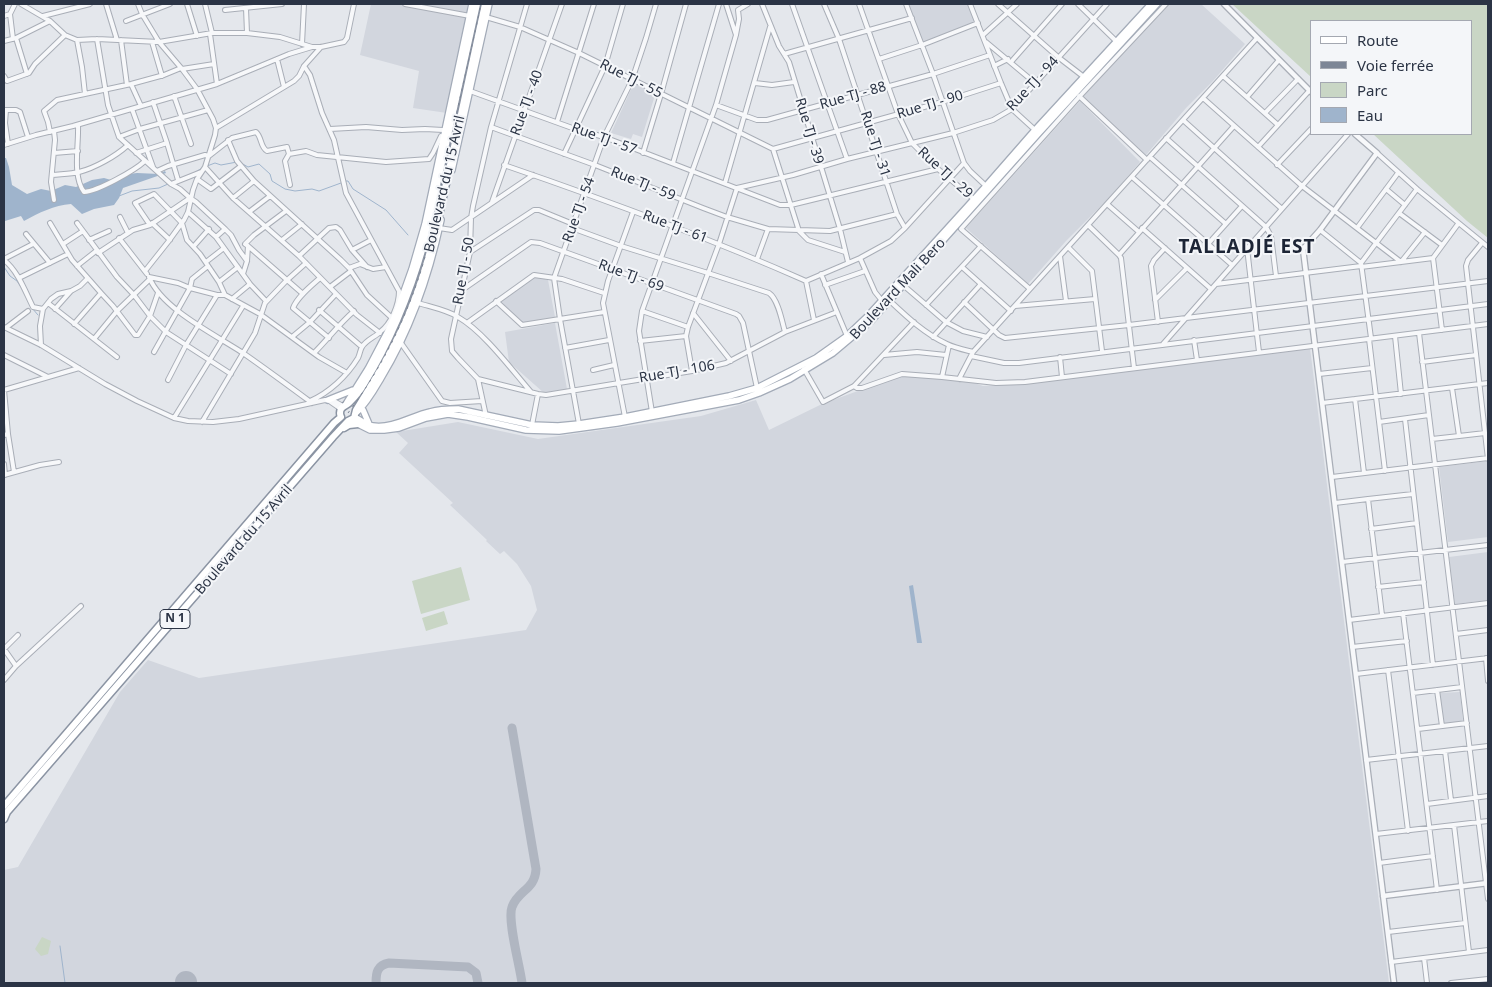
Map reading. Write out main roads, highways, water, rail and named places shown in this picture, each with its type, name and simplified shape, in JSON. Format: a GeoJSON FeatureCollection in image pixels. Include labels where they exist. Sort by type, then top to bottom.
{"type":"FeatureCollection","features":[{"type":"Feature","properties":{"kind":"highway","name":"Boulevard du 15 Avril"},"geometry":{"type":"LineString","coordinates":[[344,406],[365,383],[389,338],[414,278],[424,244],[478,4]]}},
{"type":"Feature","properties":{"kind":"highway","name":"Boulevard du 15 Avril"},"geometry":{"type":"LineString","coordinates":[[4,819],[7,812],[340,429],[355,415],[398,338],[414,302],[423,275],[485,4]]}},
{"type":"Feature","properties":{"kind":"highway"},"geometry":{"type":"LineString","coordinates":[[344,406],[353,406],[355,415],[344,420],[340,413],[344,406]]}},
{"type":"Feature","properties":{"kind":"highway","name":"Boulevard du 15 Avril"},"geometry":{"type":"LineString","coordinates":[[4,806],[341,417]]}},
{"type":"Feature","properties":{"kind":"highway"},"geometry":{"type":"LineString","coordinates":[[340,429],[358,424]]}},
{"type":"Feature","properties":{"kind":"main road","name":"Boulevard du 15 Avril"},"geometry":{"type":"LineString","coordinates":[[344,406],[389,329],[405,290],[424,224],[472,4]]}},
{"type":"Feature","properties":{"kind":"main road","name":"Boulevard du 15 Avril"},"geometry":{"type":"LineString","coordinates":[[355,415],[376,387],[401,343],[427,277],[489,4]]}},
{"type":"Feature","properties":{"kind":"main road","name":"Boulevard Mali Bero"},"geometry":{"type":"LineString","coordinates":[[355,415],[358,424],[370,430],[399,428],[431,417],[448,414],[553,426],[579,424],[739,400],[780,384],[828,351],[886,302],[976,201],[985,199],[1038,134],[1078,95],[1086,79],[1151,4]]}},
{"type":"Feature","properties":{"kind":"main road","name":"Boulevard Mali Bero"},"geometry":{"type":"LineString","coordinates":[[371,425],[384,426],[440,410],[458,409],[526,430],[559,432],[729,396],[757,388],[827,358],[850,340],[903,285],[976,201],[986,186],[1034,130],[1086,79],[1157,4]]}},
{"type":"Feature","properties":{"kind":"main road"},"geometry":{"type":"LineString","coordinates":[[328,400],[355,389]]}},
{"type":"Feature","properties":{"kind":"main road"},"geometry":{"type":"LineString","coordinates":[[355,415],[371,425]]}},
{"type":"Feature","properties":{"kind":"main road"},"geometry":{"type":"LineString","coordinates":[[355,415],[366,420],[371,425]]}},
{"type":"Feature","properties":{"kind":"water"},"geometry":{"type":"Polygon","coordinates":[[[4,158],[6,158],[9,167],[12,185],[27,194],[41,189],[51,191],[65,185],[76,187],[92,180],[104,178],[111,180],[129,174],[159,174],[165,171],[166,173],[123,188],[114,205],[94,209],[82,214],[71,204],[47,210],[24,221],[21,216],[5,221],[4,158]]]}},
{"type":"Feature","properties":{"kind":"water"},"geometry":{"type":"Polygon","coordinates":[[[913,585],[922,643],[917,643],[909,586],[913,585]]]}},
{"type":"Feature","properties":{"kind":"waterway"},"geometry":{"type":"LineString","coordinates":[[207,166],[215,163],[221,165],[237,162]]}},
{"type":"Feature","properties":{"kind":"waterway"},"geometry":{"type":"LineString","coordinates":[[241,163],[248,167],[259,164],[270,174],[272,181],[285,189],[295,191],[312,189],[319,191],[341,183]]}},
{"type":"Feature","properties":{"kind":"waterway"},"geometry":{"type":"LineString","coordinates":[[192,174],[204,167]]}},
{"type":"Feature","properties":{"kind":"waterway"},"geometry":{"type":"LineString","coordinates":[[345,181],[348,181],[353,189],[386,210],[408,235]]}},
{"type":"Feature","properties":{"kind":"waterway"},"geometry":{"type":"LineString","coordinates":[[119,196],[132,191],[159,188],[168,184]]}},
{"type":"Feature","properties":{"kind":"waterway"},"geometry":{"type":"LineString","coordinates":[[4,267],[21,287]]}},
{"type":"Feature","properties":{"kind":"waterway"},"geometry":{"type":"LineString","coordinates":[[32,308],[38,315]]}},
{"type":"Feature","properties":{"kind":"waterway"},"geometry":{"type":"LineString","coordinates":[[60,946],[65,983]]}},
{"type":"Feature","properties":{"kind":"railway"},"geometry":{"type":"LineString","coordinates":[[348,413],[372,378],[392,342],[417,284],[434,221],[481,4]]}},
{"type":"Feature","properties":{"kind":"district","name":"TALLADJÉ EST"},"geometry":{"type":"Point","coordinates":[1247,248]}}]}
